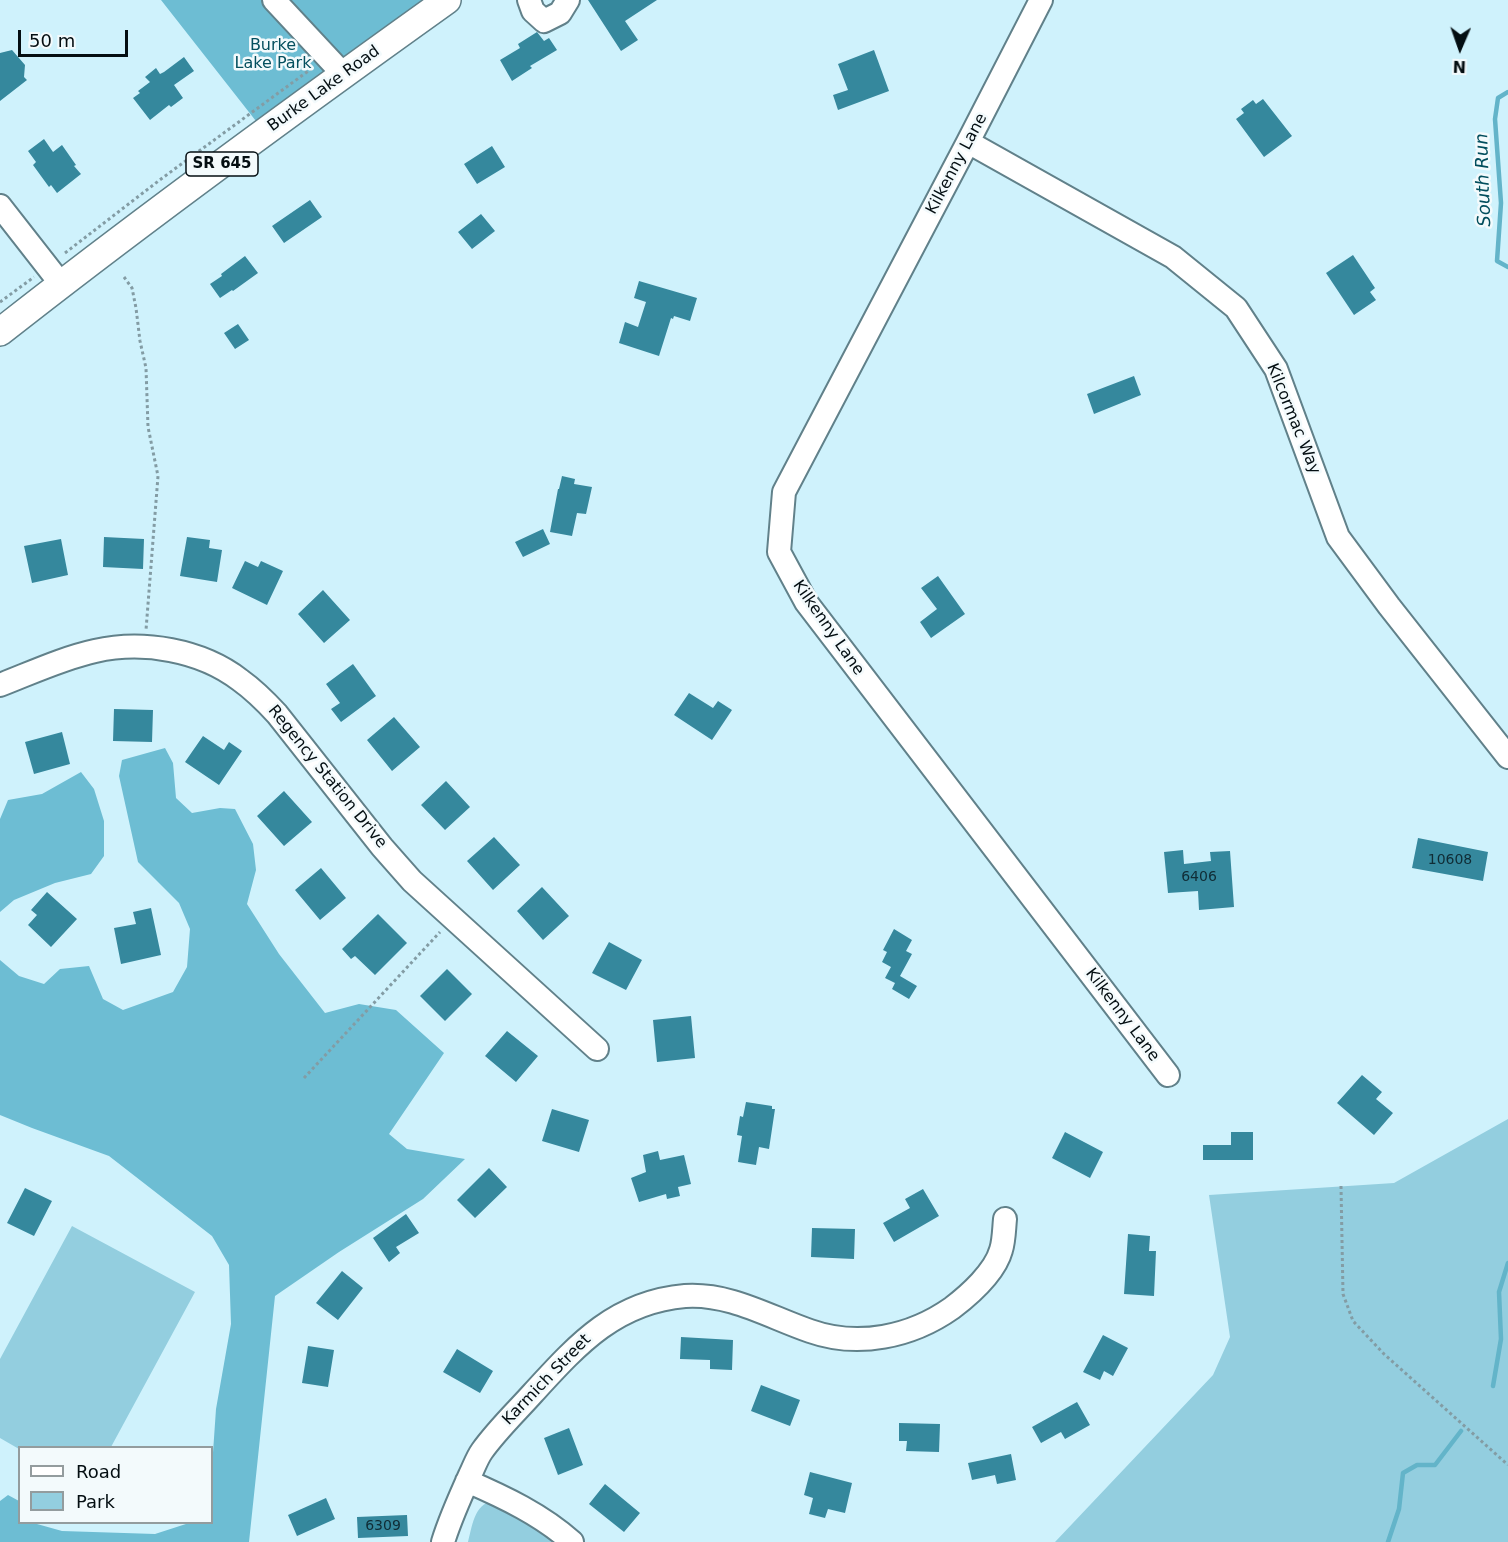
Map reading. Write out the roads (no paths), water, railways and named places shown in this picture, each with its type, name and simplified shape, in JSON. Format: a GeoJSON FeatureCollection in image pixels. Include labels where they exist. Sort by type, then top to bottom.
{"type":"FeatureCollection","features":[{"type":"Feature","properties":{"kind":"main road","name":"Burke Lake Road"},"geometry":{"type":"LineString","coordinates":[[0,332],[54,275],[447,0]]}},
{"type":"Feature","properties":{"kind":"street"},"geometry":{"type":"LineString","coordinates":[[274,0],[343,74]]}},
{"type":"Feature","properties":{"kind":"street"},"geometry":{"type":"LineString","coordinates":[[529,0],[533,11],[544,21],[560,13],[568,0]]}},
{"type":"Feature","properties":{"kind":"street","name":"Kilkenny Lane"},"geometry":{"type":"LineString","coordinates":[[1041,0],[784,492],[779,552],[811,609],[1168,1075]]}},
{"type":"Feature","properties":{"kind":"street","name":"Kilcormac Way"},"geometry":{"type":"LineString","coordinates":[[968,142],[1173,257],[1236,308],[1276,369],[1338,537],[1389,606],[1508,757]]}},
{"type":"Feature","properties":{"kind":"street"},"geometry":{"type":"LineString","coordinates":[[0,206],[54,275]]}},
{"type":"Feature","properties":{"kind":"street","name":"Regency Station Drive"},"geometry":{"type":"LineString","coordinates":[[0,685],[84,653],[122,647],[171,650],[219,667],[241,680],[277,714],[382,847],[412,881],[597,1049]]}},
{"type":"Feature","properties":{"kind":"street","name":"Karmich Street"},"geometry":{"type":"LineString","coordinates":[[443,1542],[451,1516],[481,1452],[568,1354],[614,1318],[658,1300],[709,1296],[751,1307],[828,1337],[862,1339],[897,1335],[919,1328],[939,1317],[959,1303],[978,1285],[991,1270],[1001,1251],[1005,1219]]}},
{"type":"Feature","properties":{"kind":"street"},"geometry":{"type":"LineString","coordinates":[[467,1481],[534,1514],[572,1542]]}},
{"type":"Feature","properties":{"kind":"waterway","name":"South Run"},"geometry":{"type":"LineString","coordinates":[[1508,92],[1498,98],[1495,119],[1501,203],[1497,261],[1508,267]]}},
{"type":"Feature","properties":{"kind":"waterway"},"geometry":{"type":"LineString","coordinates":[[1493,1386],[1501,1339],[1499,1292],[1508,1263]]}},
{"type":"Feature","properties":{"kind":"waterway"},"geometry":{"type":"LineString","coordinates":[[1388,1542],[1399,1509],[1403,1473],[1417,1465],[1435,1465],[1461,1431]]}},
{"type":"Feature","properties":{"kind":"park label","name":"Burke Lake Park"},"geometry":{"type":"Point","coordinates":[273,55]}}]}
